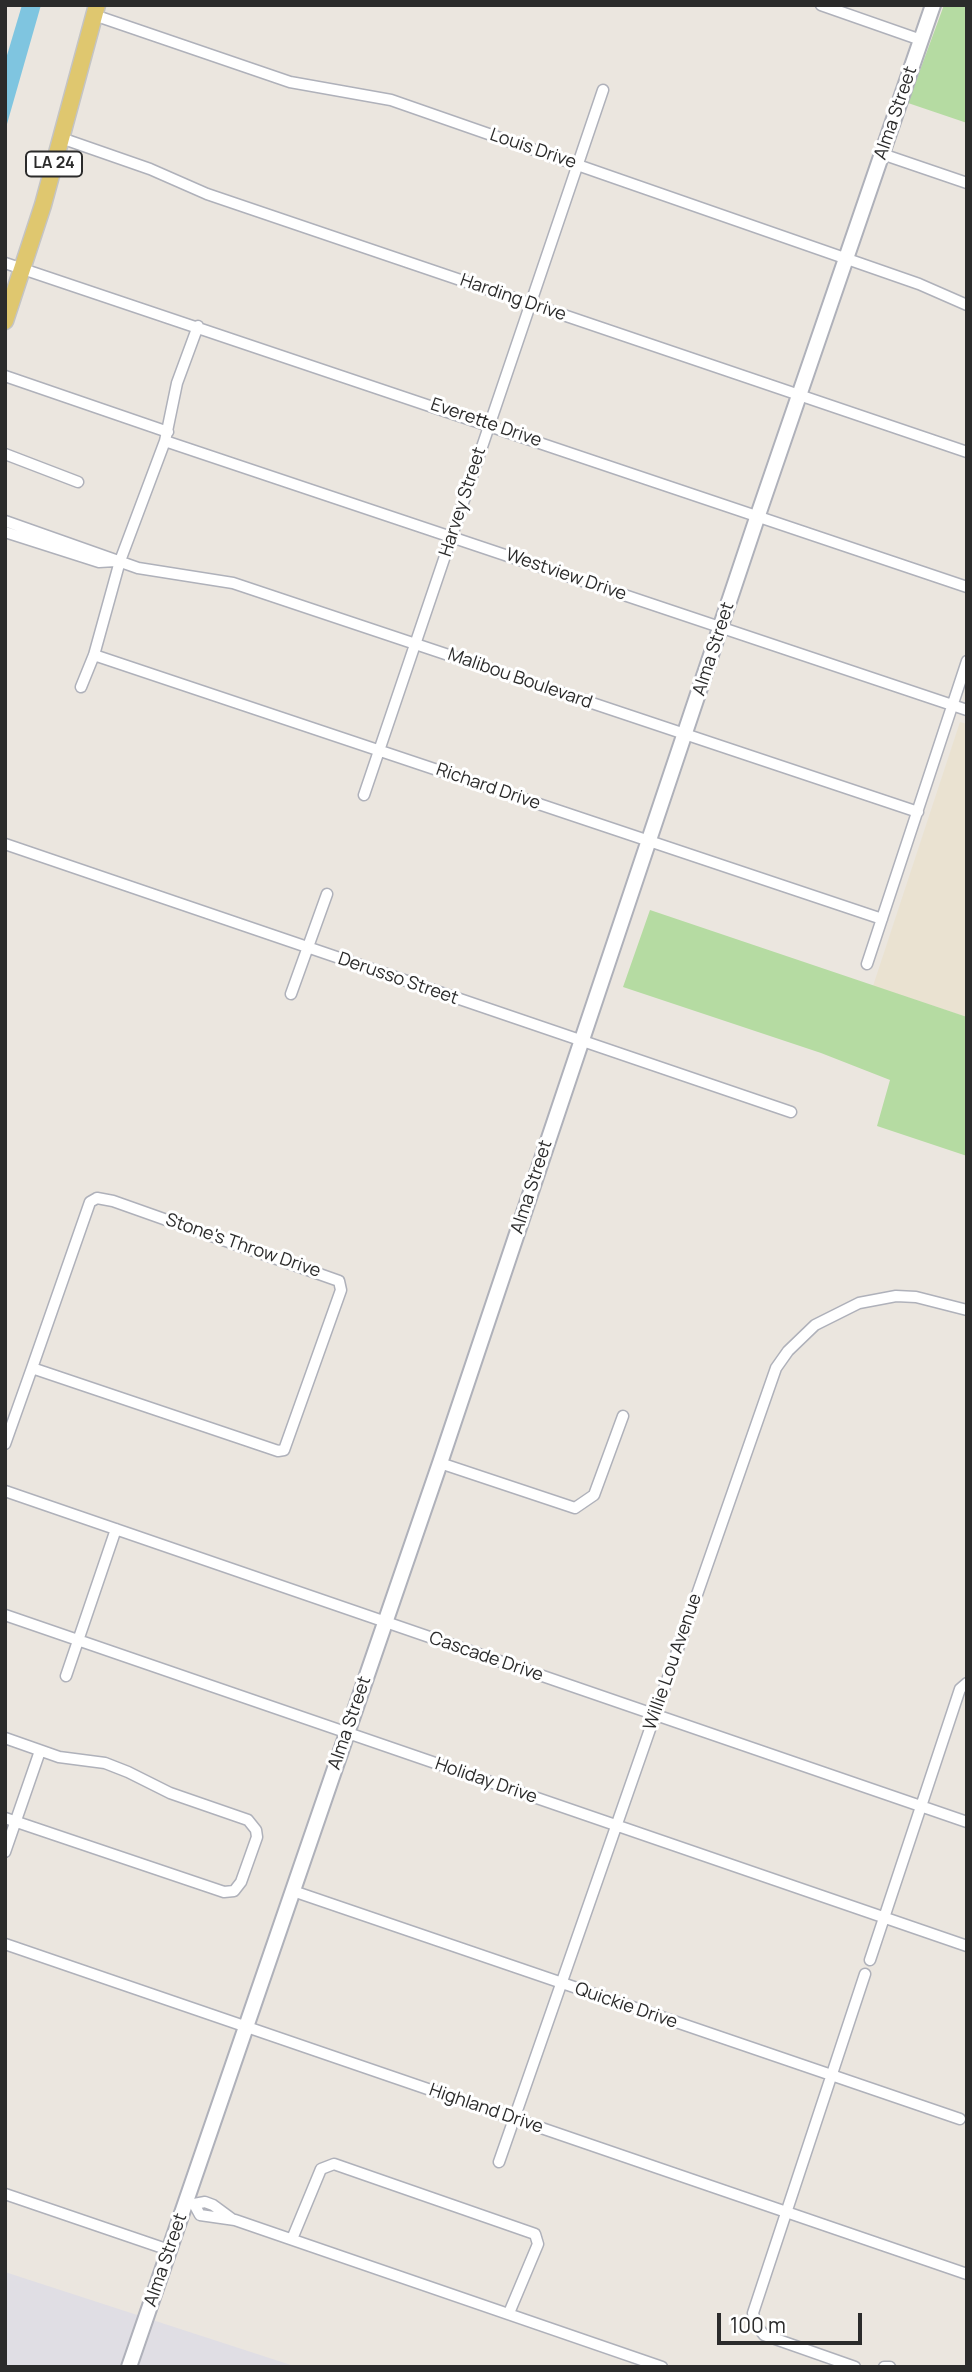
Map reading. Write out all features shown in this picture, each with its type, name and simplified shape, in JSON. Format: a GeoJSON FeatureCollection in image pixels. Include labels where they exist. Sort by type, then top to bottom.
{"type":"FeatureCollection","features":[{"type":"Feature","properties":{"kind":"main road","name":"LA 24"},"geometry":{"type":"LineString","coordinates":[[5,321],[24,268],[96,10]]}},
{"type":"Feature","properties":{"kind":"street"},"geometry":{"type":"LineString","coordinates":[[821,5],[921,40]]}},
{"type":"Feature","properties":{"kind":"street","name":"Alma Street"},"geometry":{"type":"LineString","coordinates":[[129,2367],[169,2250],[190,2203],[247,2027],[440,1463],[758,515],[933,5]]}},
{"type":"Feature","properties":{"kind":"street","name":"Louis Drive"},"geometry":{"type":"LineString","coordinates":[[96,10],[290,82],[391,100],[919,284],[967,305]]}},
{"type":"Feature","properties":{"kind":"street","name":"Harvey Street"},"geometry":{"type":"LineString","coordinates":[[364,795],[603,90]]}},
{"type":"Feature","properties":{"kind":"street","name":"Harding Drive"},"geometry":{"type":"LineString","coordinates":[[61,138],[137,164],[207,194],[967,452]]}},
{"type":"Feature","properties":{"kind":"street"},"geometry":{"type":"LineString","coordinates":[[882,154],[967,183]]}},
{"type":"Feature","properties":{"kind":"street","name":"Everette Drive"},"geometry":{"type":"LineString","coordinates":[[5,263],[967,587]]}},
{"type":"Feature","properties":{"kind":"street"},"geometry":{"type":"LineString","coordinates":[[80,687],[94,655],[120,561],[167,436],[177,383],[198,326]]}},
{"type":"Feature","properties":{"kind":"street","name":"Westview Drive"},"geometry":{"type":"LineString","coordinates":[[5,376],[451,537],[967,710]]}},
{"type":"Feature","properties":{"kind":"street"},"geometry":{"type":"LineString","coordinates":[[5,454],[78,482]]}},
{"type":"Feature","properties":{"kind":"street","name":"Malibou Boulevard"},"geometry":{"type":"LineString","coordinates":[[5,521],[138,568],[233,583],[918,812]]}},
{"type":"Feature","properties":{"kind":"street","name":"Malibou Boulevard"},"geometry":{"type":"LineString","coordinates":[[5,532],[99,562],[120,561]]}},
{"type":"Feature","properties":{"kind":"street","name":"Richard Drive"},"geometry":{"type":"LineString","coordinates":[[94,655],[882,919]]}},
{"type":"Feature","properties":{"kind":"street"},"geometry":{"type":"LineString","coordinates":[[867,964],[967,661]]}},
{"type":"Feature","properties":{"kind":"street","name":"Derusso Street"},"geometry":{"type":"LineString","coordinates":[[5,844],[791,1112]]}},
{"type":"Feature","properties":{"kind":"street"},"geometry":{"type":"LineString","coordinates":[[291,994],[327,894]]}},
{"type":"Feature","properties":{"kind":"street","name":"Stone's Throw Drive"},"geometry":{"type":"LineString","coordinates":[[5,1444],[90,1202],[97,1198],[113,1201],[339,1281],[341,1290],[284,1450],[278,1451],[32,1368]]}},
{"type":"Feature","properties":{"kind":"street","name":"Willie Lou Avenue"},"geometry":{"type":"LineString","coordinates":[[499,2162],[768,1386],[788,1351],[808,1331],[830,1315],[876,1298],[916,1297],[967,1310]]}},
{"type":"Feature","properties":{"kind":"street"},"geometry":{"type":"LineString","coordinates":[[440,1463],[575,1508],[594,1494],[623,1416]]}},
{"type":"Feature","properties":{"kind":"street","name":"Cascade Drive"},"geometry":{"type":"LineString","coordinates":[[5,1492],[967,1822]]}},
{"type":"Feature","properties":{"kind":"street"},"geometry":{"type":"LineString","coordinates":[[66,1676],[116,1529]]}},
{"type":"Feature","properties":{"kind":"street","name":"Holiday Drive"},"geometry":{"type":"LineString","coordinates":[[5,1615],[967,1946]]}},
{"type":"Feature","properties":{"kind":"street"},"geometry":{"type":"LineString","coordinates":[[870,1960],[960,1689],[967,1683]]}},
{"type":"Feature","properties":{"kind":"street"},"geometry":{"type":"LineString","coordinates":[[5,1738],[40,1751],[117,1768],[170,1793],[248,1820],[256,1830],[241,1882],[234,1891],[224,1892],[5,1818]]}},
{"type":"Feature","properties":{"kind":"street"},"geometry":{"type":"LineString","coordinates":[[5,1852],[40,1751]]}},
{"type":"Feature","properties":{"kind":"street","name":"Quickie Drive"},"geometry":{"type":"LineString","coordinates":[[293,1891],[960,2119]]}},
{"type":"Feature","properties":{"kind":"street","name":"Highland Drive"},"geometry":{"type":"LineString","coordinates":[[5,1944],[967,2274]]}},
{"type":"Feature","properties":{"kind":"street"},"geometry":{"type":"LineString","coordinates":[[855,2367],[771,2338],[756,2325],[754,2304],[864,1974]]}},
{"type":"Feature","properties":{"kind":"street"},"geometry":{"type":"LineString","coordinates":[[292,2239],[321,2169],[331,2163],[491,2217],[530,2231],[538,2239],[509,2314]]}},
{"type":"Feature","properties":{"kind":"street"},"geometry":{"type":"LineString","coordinates":[[5,2194],[169,2250]]}},
{"type":"Feature","properties":{"kind":"street"},"geometry":{"type":"LineString","coordinates":[[190,2203],[200,2215],[232,2219],[662,2367]]}},
{"type":"Feature","properties":{"kind":"street"},"geometry":{"type":"LineString","coordinates":[[884,2367],[890,2367]]}},
{"type":"Feature","properties":{"kind":"shaded area"},"geometry":{"type":"Polygon","coordinates":[[[960,722],[967,724],[967,1017],[873,986],[960,722]]]}},
{"type":"Feature","properties":{"kind":"shaded area"},"geometry":{"type":"Polygon","coordinates":[[[5,2272],[297,2367],[5,2367],[5,2272]]]}},
{"type":"Feature","properties":{"kind":"green space"},"geometry":{"type":"Polygon","coordinates":[[[944,5],[967,5],[967,123],[908,103],[944,5]]]}},
{"type":"Feature","properties":{"kind":"green space"},"geometry":{"type":"Polygon","coordinates":[[[650,910],[967,1017],[967,1156],[877,1126],[890,1080],[821,1053],[623,987],[650,910]]]}},
{"type":"Feature","properties":{"kind":"water"},"geometry":{"type":"Polygon","coordinates":[[[22,5],[41,5],[5,131],[5,62],[22,5]]]}}]}
